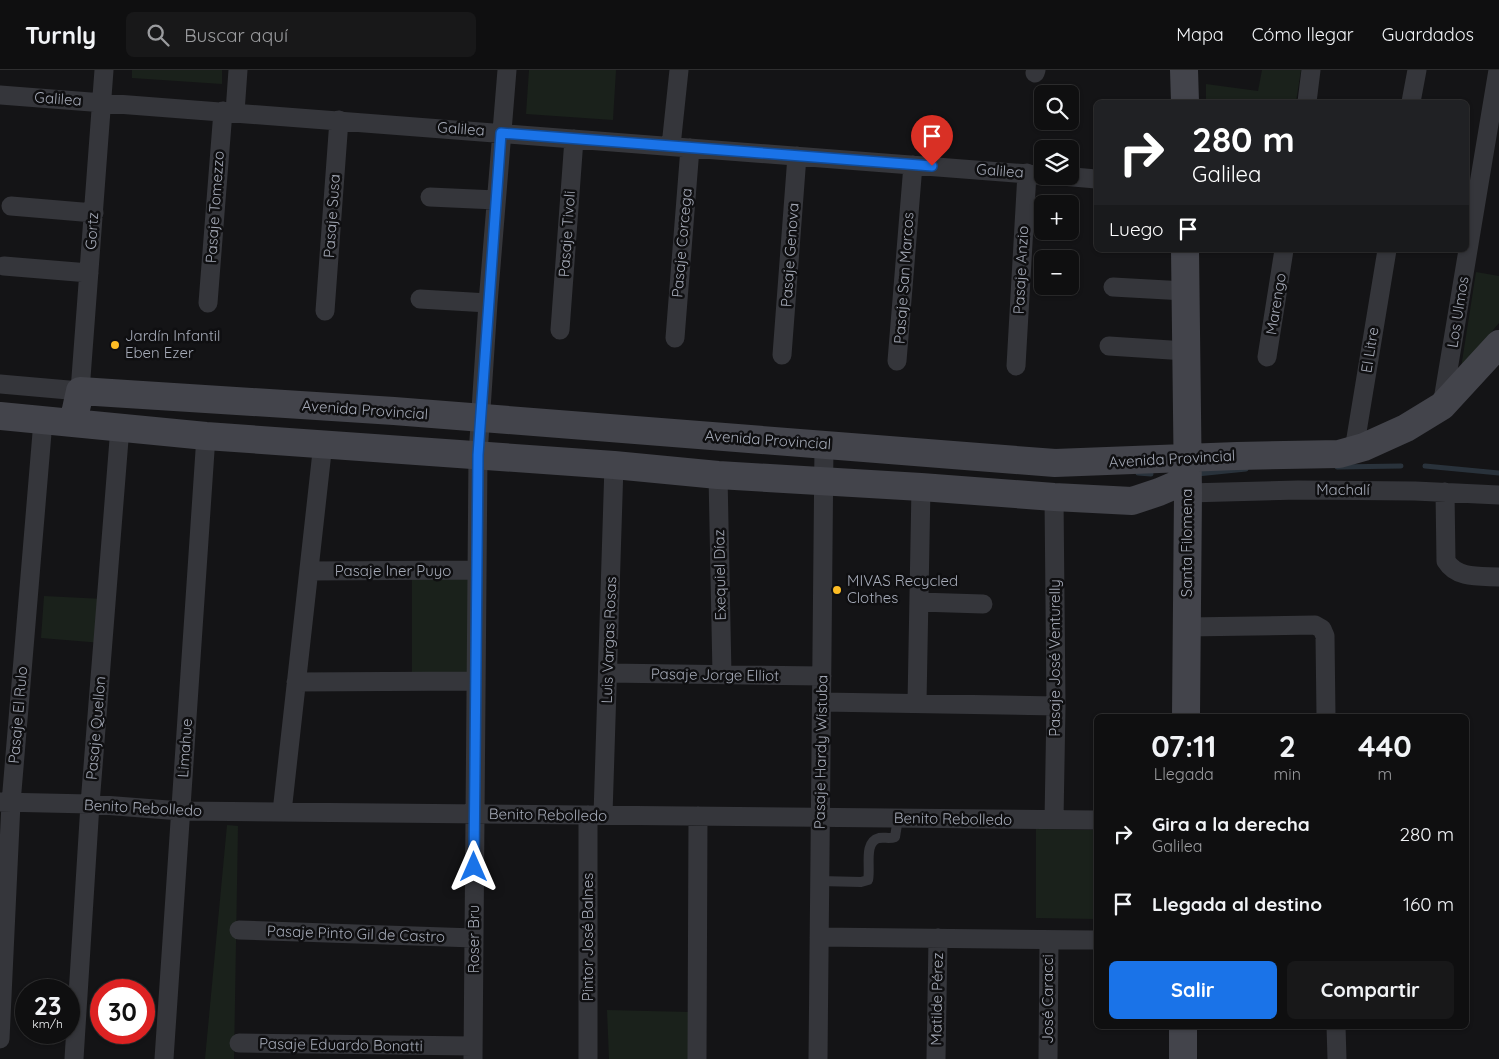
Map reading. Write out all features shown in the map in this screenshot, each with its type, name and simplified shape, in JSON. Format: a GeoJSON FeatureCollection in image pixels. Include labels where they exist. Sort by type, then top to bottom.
{"type":"FeatureCollection","features":[{"type":"Feature","properties":{"kind":"street","name":"Gortz"},"geometry":{"type":"LineString","coordinates":[[80,391],[104,70]]}},
{"type":"Feature","properties":{"kind":"street","name":"Pasaje Tomezzo"},"geometry":{"type":"LineString","coordinates":[[208,303],[229,111],[238,70]]}},
{"type":"Feature","properties":{"kind":"street","name":"Roser Bru"},"geometry":{"type":"LineString","coordinates":[[473,1053],[478,455],[507,70]]}},
{"type":"Feature","properties":{"kind":"street","name":"Pasaje Corcega"},"geometry":{"type":"LineString","coordinates":[[675,338],[681,147],[678,70]]}},
{"type":"Feature","properties":{"kind":"street"},"geometry":{"type":"LineString","coordinates":[[1184,70],[1185,100]]}},
{"type":"Feature","properties":{"kind":"street"},"geometry":{"type":"LineString","coordinates":[[1306,100],[1312,70]]}},
{"type":"Feature","properties":{"kind":"street"},"geometry":{"type":"LineString","coordinates":[[1411,100],[1417,70]]}},
{"type":"Feature","properties":{"kind":"street","name":"Los Ulmos"},"geometry":{"type":"LineString","coordinates":[[1469,244],[1498,70]]}},
{"type":"Feature","properties":{"kind":"street","name":"Galilea"},"geometry":{"type":"LineString","coordinates":[[0,95],[1034,174]]}},
{"type":"Feature","properties":{"kind":"street","name":"Pasaje Susa"},"geometry":{"type":"LineString","coordinates":[[325,311],[339,120]]}},
{"type":"Feature","properties":{"kind":"street","name":"Pasaje Tivoli"},"geometry":{"type":"LineString","coordinates":[[560,330],[574,139]]}},
{"type":"Feature","properties":{"kind":"street","name":"Pasaje Genova"},"geometry":{"type":"LineString","coordinates":[[782,355],[797,156]]}},
{"type":"Feature","properties":{"kind":"street","name":"Pasaje San Marcos"},"geometry":{"type":"LineString","coordinates":[[897,362],[913,165]]}},
{"type":"Feature","properties":{"kind":"street"},"geometry":{"type":"LineString","coordinates":[[1079,178],[1094,179]]}},
{"type":"Feature","properties":{"kind":"street","name":"Pasaje Anzio"},"geometry":{"type":"LineString","coordinates":[[1016,366],[1034,184]]}},
{"type":"Feature","properties":{"kind":"street"},"geometry":{"type":"LineString","coordinates":[[430,197],[496,200]]}},
{"type":"Feature","properties":{"kind":"street"},"geometry":{"type":"LineString","coordinates":[[11,206],[94,213]]}},
{"type":"Feature","properties":{"kind":"street","name":"Santa Filomena"},"geometry":{"type":"LineString","coordinates":[[1185,252],[1187,477],[1186,714]]}},
{"type":"Feature","properties":{"kind":"street","name":"Marengo"},"geometry":{"type":"LineString","coordinates":[[1267,357],[1284,252]]}},
{"type":"Feature","properties":{"kind":"street","name":"El Litre"},"geometry":{"type":"LineString","coordinates":[[1354,450],[1387,252]]}},
{"type":"Feature","properties":{"kind":"street","name":"Los Ulmos"},"geometry":{"type":"LineString","coordinates":[[1442,406],[1468,252]]}},
{"type":"Feature","properties":{"kind":"street"},"geometry":{"type":"LineString","coordinates":[[4,266],[89,273]]}},
{"type":"Feature","properties":{"kind":"street"},"geometry":{"type":"LineString","coordinates":[[1113,287],[1185,291]]}},
{"type":"Feature","properties":{"kind":"street"},"geometry":{"type":"LineString","coordinates":[[420,299],[488,303]]}},
{"type":"Feature","properties":{"kind":"street","name":"Avenida Provincial"},"geometry":{"type":"LineString","coordinates":[[0,416],[206,436],[614,465],[718,475],[1132,501],[1159,492],[1187,477],[1237,456],[1339,454],[1354,450],[1406,428],[1442,406],[1499,344]]}},
{"type":"Feature","properties":{"kind":"street"},"geometry":{"type":"LineString","coordinates":[[1109,346],[1186,351]]}},
{"type":"Feature","properties":{"kind":"street","name":"Avenida Provincial"},"geometry":{"type":"LineString","coordinates":[[0,384],[480,418],[1055,463],[1187,477]]}},
{"type":"Feature","properties":{"kind":"street"},"geometry":{"type":"LineString","coordinates":[[74,423],[80,391]]}},
{"type":"Feature","properties":{"kind":"street","name":"Pasaje El Rulo"},"geometry":{"type":"LineString","coordinates":[[0,1039],[5,802],[42,421]]}},
{"type":"Feature","properties":{"kind":"street","name":"Pasaje Quellon"},"geometry":{"type":"LineString","coordinates":[[74,1059],[90,804],[120,427]]}},
{"type":"Feature","properties":{"kind":"street","name":"Limahue"},"geometry":{"type":"LineString","coordinates":[[164,1059],[206,436]]}},
{"type":"Feature","properties":{"kind":"street"},"geometry":{"type":"LineString","coordinates":[[282,812],[323,444]]}},
{"type":"Feature","properties":{"kind":"street","name":"Pasaje Hardy Wistuba"},"geometry":{"type":"LineString","coordinates":[[818,1059],[824,445]]}},
{"type":"Feature","properties":{"kind":"street","name":"Luis Vargas Rosas"},"geometry":{"type":"LineString","coordinates":[[595,815],[608,673],[614,465]]}},
{"type":"Feature","properties":{"kind":"street","name":"Exequiel Díaz"},"geometry":{"type":"LineString","coordinates":[[718,475],[722,675]]}},
{"type":"Feature","properties":{"kind":"street","name":"Machalí"},"geometry":{"type":"LineString","coordinates":[[1187,477],[1298,490],[1445,492],[1499,495]]}},
{"type":"Feature","properties":{"kind":"street"},"geometry":{"type":"LineString","coordinates":[[917,704],[921,487]]}},
{"type":"Feature","properties":{"kind":"street"},"geometry":{"type":"LineString","coordinates":[[1445,492],[1446,561],[1451,569],[1460,574],[1499,577]]}},
{"type":"Feature","properties":{"kind":"street","name":"Pasaje José Venturelly"},"geometry":{"type":"LineString","coordinates":[[1054,497],[1056,706],[1054,820]]}},
{"type":"Feature","properties":{"kind":"street","name":"Pasaje Iner Puyo"},"geometry":{"type":"LineString","coordinates":[[309,571],[477,570]]}},
{"type":"Feature","properties":{"kind":"street"},"geometry":{"type":"LineString","coordinates":[[919,602],[983,604]]}},
{"type":"Feature","properties":{"kind":"street"},"geometry":{"type":"LineString","coordinates":[[1186,626],[1315,625],[1322,629],[1325,636],[1326,714]]}},
{"type":"Feature","properties":{"kind":"street","name":"Pasaje Jorge Elliot"},"geometry":{"type":"LineString","coordinates":[[608,673],[822,676]]}},
{"type":"Feature","properties":{"kind":"street"},"geometry":{"type":"LineString","coordinates":[[296,682],[476,681]]}},
{"type":"Feature","properties":{"kind":"street"},"geometry":{"type":"LineString","coordinates":[[822,702],[1056,706]]}},
{"type":"Feature","properties":{"kind":"street","name":"Benito Rebolledo"},"geometry":{"type":"LineString","coordinates":[[5,802],[90,804],[181,811],[1094,820]]}},
{"type":"Feature","properties":{"kind":"street","name":"Pintor José Balnes"},"geometry":{"type":"LineString","coordinates":[[588,1059],[595,815]]}},
{"type":"Feature","properties":{"kind":"street"},"geometry":{"type":"LineString","coordinates":[[697,1059],[698,816]]}},
{"type":"Feature","properties":{"kind":"street","name":"Pasaje Pinto Gil de Castro"},"geometry":{"type":"LineString","coordinates":[[239,930],[474,938]]}},
{"type":"Feature","properties":{"kind":"street"},"geometry":{"type":"LineString","coordinates":[[819,938],[1094,940]]}},
{"type":"Feature","properties":{"kind":"street","name":"Matilde Pérez"},"geometry":{"type":"LineString","coordinates":[[936,1059],[938,938]]}},
{"type":"Feature","properties":{"kind":"street","name":"José Caracci"},"geometry":{"type":"LineString","coordinates":[[1048,1059],[1049,940]]}},
{"type":"Feature","properties":{"kind":"street"},"geometry":{"type":"LineString","coordinates":[[1183,1029],[1183,1059]]}},
{"type":"Feature","properties":{"kind":"street"},"geometry":{"type":"LineString","coordinates":[[1336,1029],[1337,1059]]}},
{"type":"Feature","properties":{"kind":"street","name":"Pasaje Eduardo Bonatti"},"geometry":{"type":"LineString","coordinates":[[240,1043],[473,1053]]}},
{"type":"Feature","properties":{"kind":"lane"},"geometry":{"type":"LineString","coordinates":[[820,881],[861,882],[868,880],[870,846],[873,841],[880,838],[896,837],[898,818]]}},
{"type":"Feature","properties":{"kind":"shaded area"},"geometry":{"type":"Polygon","coordinates":[[[132,70],[222,70],[222,84],[132,78],[132,70]]]}},
{"type":"Feature","properties":{"kind":"shaded area"},"geometry":{"type":"Polygon","coordinates":[[[529,70],[616,70],[613,120],[526,114],[529,70]]]}},
{"type":"Feature","properties":{"kind":"shaded area"},"geometry":{"type":"Polygon","coordinates":[[[1262,70],[1301,70],[1296,100],[1206,100],[1206,84],[1258,91],[1262,70]]]}},
{"type":"Feature","properties":{"kind":"shaded area"},"geometry":{"type":"Polygon","coordinates":[[[1476,272],[1499,276],[1499,323],[1461,368],[1476,272]]]}},
{"type":"Feature","properties":{"kind":"shaded area"},"geometry":{"type":"Polygon","coordinates":[[[468,577],[469,674],[412,673],[412,579],[468,577]]]}},
{"type":"Feature","properties":{"kind":"shaded area"},"geometry":{"type":"Polygon","coordinates":[[[44,596],[104,599],[102,643],[41,638],[44,596]]]}},
{"type":"Feature","properties":{"kind":"shaded area"},"geometry":{"type":"Polygon","coordinates":[[[227,825],[238,826],[234,1059],[205,1059],[227,825]]]}},
{"type":"Feature","properties":{"kind":"shaded area"},"geometry":{"type":"Polygon","coordinates":[[[1036,829],[1094,830],[1094,919],[1036,918],[1036,829]]]}},
{"type":"Feature","properties":{"kind":"shaded area"},"geometry":{"type":"Polygon","coordinates":[[[607,1010],[690,1012],[689,1059],[609,1059],[607,1010]]]}},
{"type":"Feature","properties":{"kind":"waterway"},"geometry":{"type":"LineString","coordinates":[[1337,467],[1401,466]]}},
{"type":"Feature","properties":{"kind":"waterway"},"geometry":{"type":"LineString","coordinates":[[1425,466],[1499,473]]}},
{"type":"Feature","properties":{"kind":"waterway"},"geometry":{"type":"LineString","coordinates":[[1197,474],[1246,469]]}},
{"type":"Feature","properties":{"kind":"waterway"},"geometry":{"type":"LineString","coordinates":[[1138,473],[1151,474]]}},
{"type":"Feature","properties":{"kind":"place","name":"Jardín Infantil Eben Ezer"},"geometry":{"type":"Point","coordinates":[115,345]}},
{"type":"Feature","properties":{"kind":"place","name":"MIVAS Recycled Clothes"},"geometry":{"type":"Point","coordinates":[837,590]}},
{"type":"Feature","properties":{"kind":"route"},"geometry":{"type":"LineString","coordinates":[[474,867],[478,455],[501,133],[932,166]]}}]}
